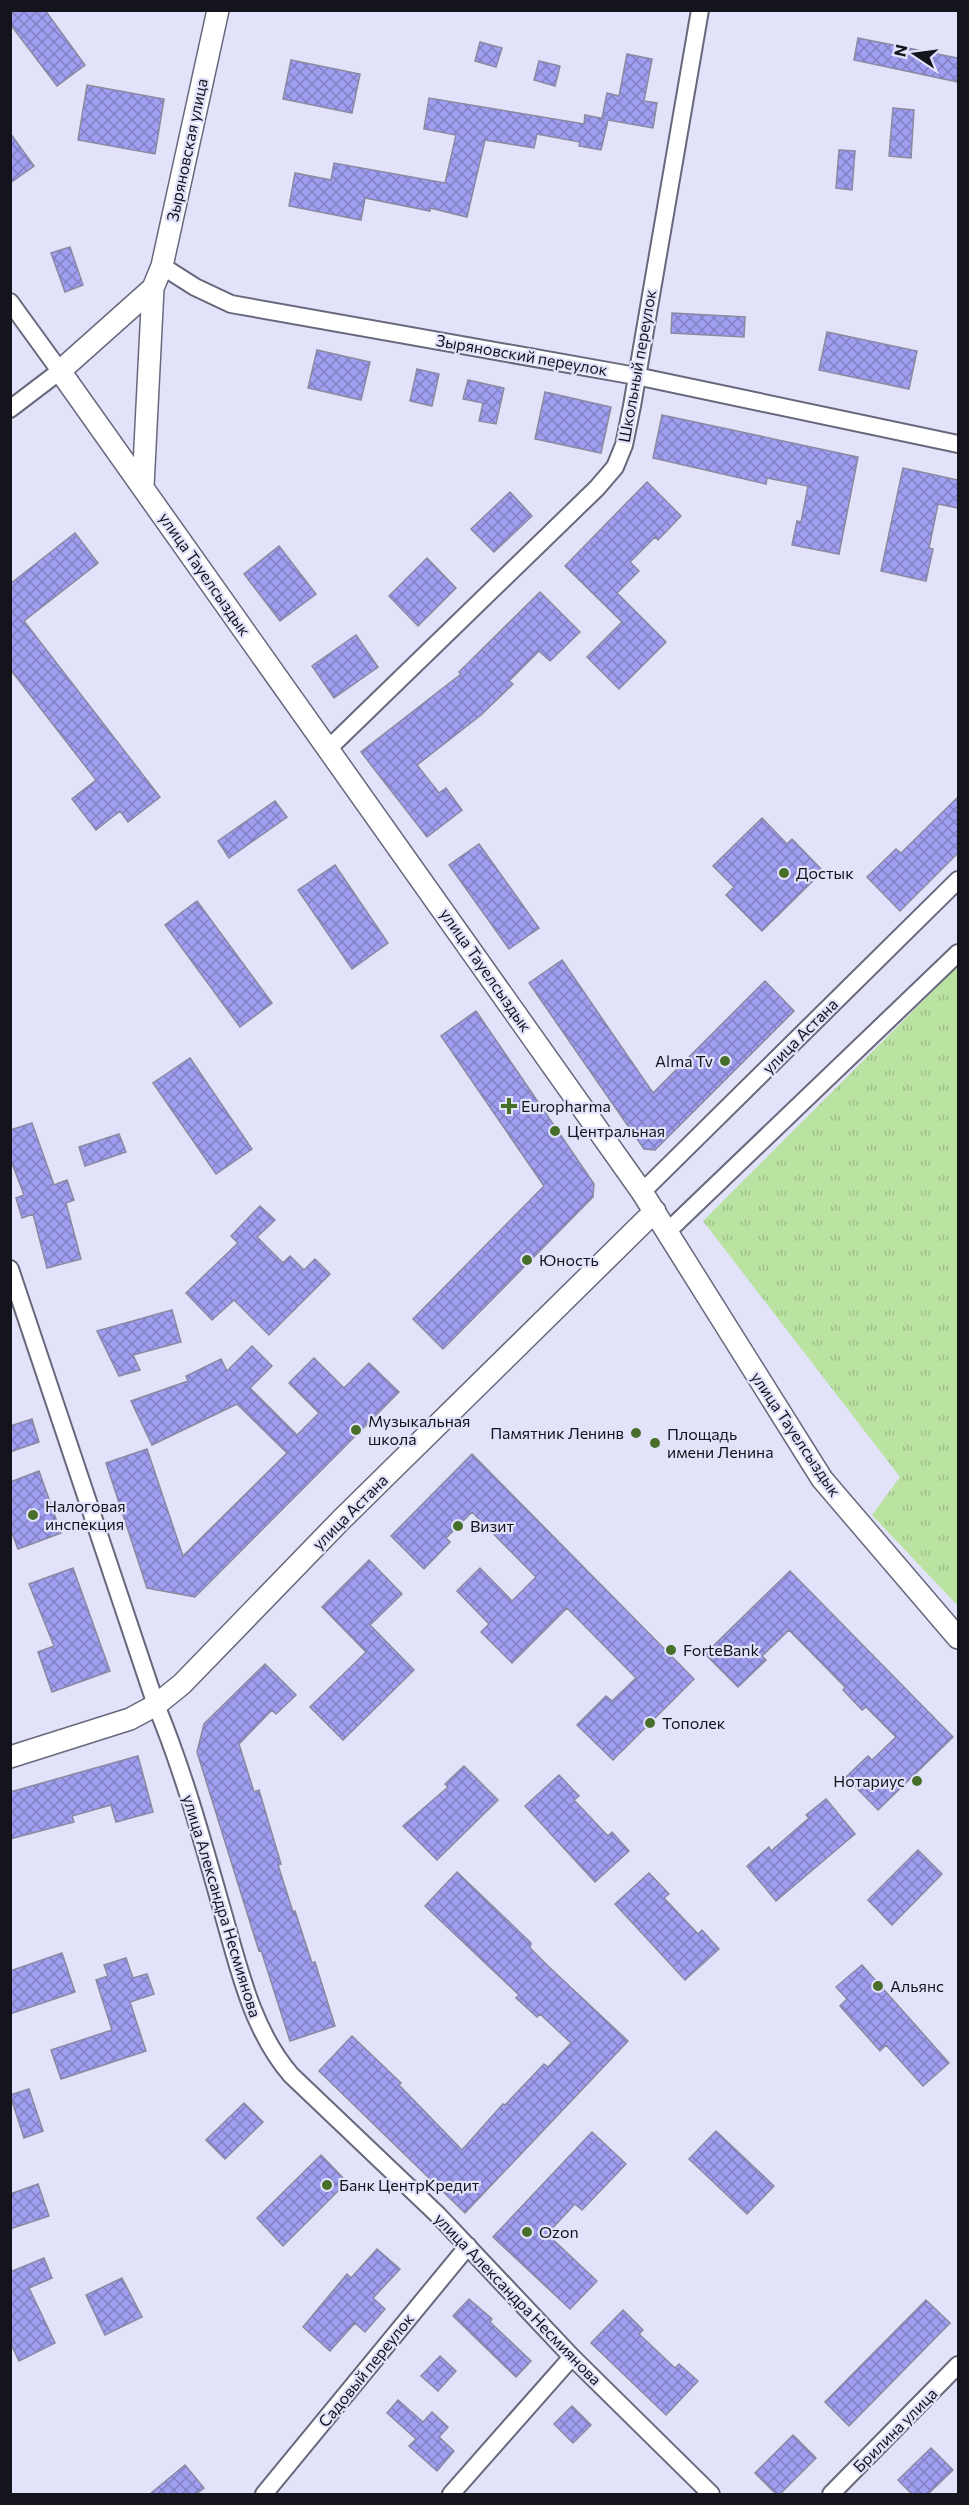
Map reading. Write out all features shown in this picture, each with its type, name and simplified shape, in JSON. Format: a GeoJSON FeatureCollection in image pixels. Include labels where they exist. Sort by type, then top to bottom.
{"type":"FeatureCollection","features":[{"type":"Feature","properties":{"kind":"street","name":"Зыряновская улица"},"geometry":{"type":"LineString","coordinates":[[153,288],[162,266],[218,10]]}},
{"type":"Feature","properties":{"kind":"street","name":"Школьный переулок"},"geometry":{"type":"LineString","coordinates":[[328,748],[566,519],[615,467],[624,445],[700,10]]}},
{"type":"Feature","properties":{"kind":"street","name":"Зыряновский переулок"},"geometry":{"type":"LineString","coordinates":[[162,266],[195,287],[231,304],[636,376],[958,444]]}},
{"type":"Feature","properties":{"kind":"street"},"geometry":{"type":"LineString","coordinates":[[10,409],[60,371],[153,288]]}},
{"type":"Feature","properties":{"kind":"street"},"geometry":{"type":"LineString","coordinates":[[143,486],[153,288]]}},
{"type":"Feature","properties":{"kind":"street","name":"улица Тауелсыздык"},"geometry":{"type":"LineString","coordinates":[[10,302],[143,486],[642,1192],[822,1479],[958,1638]]}},
{"type":"Feature","properties":{"kind":"street","name":"улица Астана"},"geometry":{"type":"LineString","coordinates":[[642,1192],[958,879]]}},
{"type":"Feature","properties":{"kind":"street"},"geometry":{"type":"LineString","coordinates":[[668,1231],[958,953]]}},
{"type":"Feature","properties":{"kind":"street","name":"улица Астана"},"geometry":{"type":"LineString","coordinates":[[10,1757],[130,1719],[156,1705],[182,1684],[341,1520],[655,1211]]}},
{"type":"Feature","properties":{"kind":"street","name":"улица Александра Несмиянова"},"geometry":{"type":"LineString","coordinates":[[10,1269],[166,1730],[203,1845],[238,1966],[263,2036],[275,2057],[468,2246],[572,2357],[711,2494]]}},
{"type":"Feature","properties":{"kind":"street","name":"Садовый переулок"},"geometry":{"type":"LineString","coordinates":[[264,2494],[468,2246]]}},
{"type":"Feature","properties":{"kind":"street"},"geometry":{"type":"LineString","coordinates":[[452,2494],[572,2357]]}},
{"type":"Feature","properties":{"kind":"street","name":"Брилина улица"},"geometry":{"type":"LineString","coordinates":[[831,2494],[958,2366]]}},
{"type":"Feature","properties":{"kind":"green space"},"geometry":{"type":"Polygon","coordinates":[[[958,966],[958,1606],[872,1515],[900,1477],[703,1221],[958,966]]]}},
{"type":"Feature","properties":{"kind":"building"},"geometry":{"type":"Polygon","coordinates":[[[10,10],[45,10],[85,65],[57,86],[10,24],[10,10]]]}},
{"type":"Feature","properties":{"kind":"building"},"geometry":{"type":"Polygon","coordinates":[[[858,38],[958,58],[958,82],[854,60],[858,38]]]}},
{"type":"Feature","properties":{"kind":"building"},"geometry":{"type":"Polygon","coordinates":[[[480,42],[502,48],[496,67],[475,61],[480,42]]]}},
{"type":"Feature","properties":{"kind":"building"},"geometry":{"type":"Polygon","coordinates":[[[627,54],[652,59],[644,101],[657,103],[653,128],[608,120],[601,150],[579,146],[580,142],[537,134],[534,148],[485,140],[467,217],[430,208],[430,211],[365,198],[361,220],[289,206],[295,173],[331,180],[334,163],[445,183],[456,135],[424,129],[429,98],[584,124],[585,115],[605,119],[602,118],[607,93],[619,96],[627,54]]]}},
{"type":"Feature","properties":{"kind":"building"},"geometry":{"type":"Polygon","coordinates":[[[291,60],[360,74],[352,113],[283,99],[291,60]]]}},
{"type":"Feature","properties":{"kind":"building"},"geometry":{"type":"Polygon","coordinates":[[[539,61],[560,66],[555,86],[534,80],[539,61]]]}},
{"type":"Feature","properties":{"kind":"building"},"geometry":{"type":"Polygon","coordinates":[[[87,85],[164,99],[155,154],[78,140],[87,85]]]}},
{"type":"Feature","properties":{"kind":"building"},"geometry":{"type":"Polygon","coordinates":[[[893,108],[914,110],[911,158],[889,156],[893,108]]]}},
{"type":"Feature","properties":{"kind":"building"},"geometry":{"type":"Polygon","coordinates":[[[10,133],[34,166],[10,183],[10,133]]]}},
{"type":"Feature","properties":{"kind":"building"},"geometry":{"type":"Polygon","coordinates":[[[839,150],[855,151],[852,190],[836,188],[839,150]]]}},
{"type":"Feature","properties":{"kind":"building"},"geometry":{"type":"Polygon","coordinates":[[[70,247],[83,285],[65,292],[51,253],[70,247]]]}},
{"type":"Feature","properties":{"kind":"building"},"geometry":{"type":"Polygon","coordinates":[[[672,313],[745,317],[744,337],[671,333],[672,313]]]}},
{"type":"Feature","properties":{"kind":"building"},"geometry":{"type":"Polygon","coordinates":[[[827,332],[917,351],[909,389],[819,370],[827,332]]]}},
{"type":"Feature","properties":{"kind":"building"},"geometry":{"type":"Polygon","coordinates":[[[317,350],[370,362],[361,400],[308,388],[317,350]]]}},
{"type":"Feature","properties":{"kind":"building"},"geometry":{"type":"Polygon","coordinates":[[[417,369],[439,374],[432,406],[410,401],[417,369]]]}},
{"type":"Feature","properties":{"kind":"building"},"geometry":{"type":"Polygon","coordinates":[[[468,380],[504,388],[496,424],[479,421],[483,403],[463,399],[468,380]]]}},
{"type":"Feature","properties":{"kind":"building"},"geometry":{"type":"Polygon","coordinates":[[[545,392],[611,407],[601,453],[535,439],[545,392]]]}},
{"type":"Feature","properties":{"kind":"building"},"geometry":{"type":"Polygon","coordinates":[[[662,415],[858,457],[839,554],[792,545],[797,521],[801,522],[808,486],[767,478],[766,484],[653,458],[662,415]]]}},
{"type":"Feature","properties":{"kind":"building"},"geometry":{"type":"Polygon","coordinates":[[[903,468],[958,480],[958,508],[938,504],[929,548],[933,549],[926,581],[881,571],[903,468]]]}},
{"type":"Feature","properties":{"kind":"building"},"geometry":{"type":"Polygon","coordinates":[[[647,482],[681,516],[658,540],[655,537],[630,562],[639,571],[617,593],[666,642],[619,689],[587,657],[622,622],[565,566],[647,482]]]}},
{"type":"Feature","properties":{"kind":"building"},"geometry":{"type":"Polygon","coordinates":[[[510,492],[532,516],[494,552],[471,529],[510,492]]]}},
{"type":"Feature","properties":{"kind":"building"},"geometry":{"type":"Polygon","coordinates":[[[75,533],[98,563],[24,621],[160,797],[128,822],[120,811],[96,830],[72,799],[96,780],[10,669],[10,584],[75,533]]]}},
{"type":"Feature","properties":{"kind":"building"},"geometry":{"type":"Polygon","coordinates":[[[279,546],[316,594],[280,621],[244,574],[279,546]]]}},
{"type":"Feature","properties":{"kind":"building"},"geometry":{"type":"Polygon","coordinates":[[[427,558],[456,588],[418,626],[389,596],[427,558]]]}},
{"type":"Feature","properties":{"kind":"building"},"geometry":{"type":"Polygon","coordinates":[[[540,592],[580,632],[550,661],[539,651],[509,681],[513,684],[481,715],[417,765],[439,793],[446,788],[462,810],[427,837],[361,752],[461,674],[459,672],[540,592]]]}},
{"type":"Feature","properties":{"kind":"building"},"geometry":{"type":"Polygon","coordinates":[[[356,635],[378,667],[334,698],[312,666],[356,635]]]}},
{"type":"Feature","properties":{"kind":"building"},"geometry":{"type":"Polygon","coordinates":[[[958,797],[958,853],[900,911],[867,877],[896,849],[901,853],[958,797]]]}},
{"type":"Feature","properties":{"kind":"building"},"geometry":{"type":"Polygon","coordinates":[[[275,801],[287,817],[229,858],[218,841],[275,801]]]}},
{"type":"Feature","properties":{"kind":"building"},"geometry":{"type":"Polygon","coordinates":[[[762,818],[787,844],[792,839],[823,871],[762,931],[726,895],[734,887],[713,866],[762,818]]]}},
{"type":"Feature","properties":{"kind":"building"},"geometry":{"type":"Polygon","coordinates":[[[479,844],[539,928],[509,949],[449,865],[479,844]]]}},
{"type":"Feature","properties":{"kind":"building"},"geometry":{"type":"Polygon","coordinates":[[[335,865],[388,943],[352,969],[298,890],[335,865]]]}},
{"type":"Feature","properties":{"kind":"building"},"geometry":{"type":"Polygon","coordinates":[[[197,901],[272,1003],[240,1027],[165,925],[197,901]]]}},
{"type":"Feature","properties":{"kind":"building"},"geometry":{"type":"Polygon","coordinates":[[[562,960],[653,1093],[765,981],[794,1011],[655,1150],[644,1149],[529,983],[562,960]]]}},
{"type":"Feature","properties":{"kind":"building"},"geometry":{"type":"Polygon","coordinates":[[[476,1011],[594,1184],[593,1197],[443,1349],[413,1319],[544,1186],[441,1036],[476,1011]]]}},
{"type":"Feature","properties":{"kind":"building"},"geometry":{"type":"Polygon","coordinates":[[[190,1058],[252,1149],[216,1174],[153,1083],[190,1058]]]}},
{"type":"Feature","properties":{"kind":"building"},"geometry":{"type":"Polygon","coordinates":[[[32,1123],[54,1185],[67,1180],[74,1200],[66,1203],[81,1259],[47,1268],[33,1214],[22,1218],[16,1198],[24,1195],[10,1158],[10,1130],[32,1123]]]}},
{"type":"Feature","properties":{"kind":"building"},"geometry":{"type":"Polygon","coordinates":[[[119,1134],[126,1152],[85,1166],[79,1147],[119,1134]]]}},
{"type":"Feature","properties":{"kind":"building"},"geometry":{"type":"Polygon","coordinates":[[[260,1206],[275,1220],[257,1237],[283,1263],[290,1256],[304,1270],[315,1259],[330,1274],[269,1335],[234,1300],[212,1320],[186,1293],[238,1243],[231,1236],[260,1206]]]}},
{"type":"Feature","properties":{"kind":"building"},"geometry":{"type":"Polygon","coordinates":[[[172,1310],[181,1342],[133,1355],[140,1370],[119,1376],[97,1331],[172,1310]]]}},
{"type":"Feature","properties":{"kind":"building"},"geometry":{"type":"Polygon","coordinates":[[[252,1346],[272,1366],[250,1388],[297,1435],[319,1413],[289,1383],[314,1358],[344,1388],[369,1363],[399,1392],[195,1597],[147,1588],[106,1463],[147,1449],[183,1556],[287,1453],[237,1404],[152,1445],[131,1401],[188,1381],[186,1376],[221,1359],[227,1371],[252,1346]]]}},
{"type":"Feature","properties":{"kind":"building"},"geometry":{"type":"Polygon","coordinates":[[[32,1419],[39,1442],[10,1452],[10,1426],[32,1419]]]}},
{"type":"Feature","properties":{"kind":"building"},"geometry":{"type":"Polygon","coordinates":[[[472,1454],[694,1679],[613,1760],[577,1725],[606,1696],[612,1701],[636,1678],[567,1608],[512,1663],[481,1632],[489,1624],[457,1591],[480,1568],[512,1601],[536,1577],[472,1512],[446,1538],[450,1542],[424,1569],[391,1536],[472,1454]]]}},
{"type":"Feature","properties":{"kind":"building","name":"Налоговая инспекция"},"geometry":{"type":"Polygon","coordinates":[[[39,1471],[61,1533],[18,1549],[10,1528],[10,1482],[39,1471]]]}},
{"type":"Feature","properties":{"kind":"building"},"geometry":{"type":"Polygon","coordinates":[[[369,1560],[402,1594],[370,1625],[414,1670],[343,1740],[310,1707],[366,1652],[322,1607],[369,1560]]]}},
{"type":"Feature","properties":{"kind":"building"},"geometry":{"type":"Polygon","coordinates":[[[73,1568],[110,1671],[52,1692],[38,1652],[54,1646],[29,1584],[73,1568]]]}},
{"type":"Feature","properties":{"kind":"building"},"geometry":{"type":"Polygon","coordinates":[[[790,1571],[953,1737],[878,1810],[846,1777],[868,1756],[872,1760],[896,1737],[866,1707],[862,1710],[843,1690],[845,1687],[789,1630],[762,1656],[766,1660],[738,1687],[705,1654],[790,1571]]]}},
{"type":"Feature","properties":{"kind":"building"},"geometry":{"type":"Polygon","coordinates":[[[265,1664],[296,1695],[276,1714],[272,1710],[239,1744],[254,1792],[259,1790],[281,1864],[278,1865],[293,1912],[295,1911],[312,1963],[315,1962],[335,2026],[290,2041],[261,1950],[259,1951],[197,1752],[204,1724],[265,1664]]]}},
{"type":"Feature","properties":{"kind":"building"},"geometry":{"type":"Polygon","coordinates":[[[138,1756],[153,1812],[116,1822],[111,1805],[72,1816],[74,1822],[10,1839],[10,1792],[138,1756]]]}},
{"type":"Feature","properties":{"kind":"building"},"geometry":{"type":"Polygon","coordinates":[[[464,1766],[498,1800],[437,1860],[403,1826],[448,1787],[445,1784],[464,1766]]]}},
{"type":"Feature","properties":{"kind":"building"},"geometry":{"type":"Polygon","coordinates":[[[559,1775],[579,1796],[574,1800],[608,1836],[612,1832],[629,1851],[595,1882],[525,1806],[559,1775]]]}},
{"type":"Feature","properties":{"kind":"building"},"geometry":{"type":"Polygon","coordinates":[[[826,1799],[855,1834],[776,1901],[747,1866],[769,1847],[771,1851],[809,1818],[806,1815],[826,1799]]]}},
{"type":"Feature","properties":{"kind":"building"},"geometry":{"type":"Polygon","coordinates":[[[918,1850],[942,1874],[892,1925],[868,1900],[918,1850]]]}},
{"type":"Feature","properties":{"kind":"building"},"geometry":{"type":"Polygon","coordinates":[[[457,1872],[531,1943],[530,1948],[548,1966],[628,2041],[465,2213],[319,2071],[352,2036],[401,2083],[399,2085],[462,2150],[503,2104],[505,2105],[544,2064],[548,2067],[571,2043],[540,2014],[537,2017],[516,1998],[519,1995],[425,1906],[457,1872]]]}},
{"type":"Feature","properties":{"kind":"building"},"geometry":{"type":"Polygon","coordinates":[[[649,1873],[669,1894],[664,1898],[698,1934],[702,1930],[719,1949],[685,1980],[615,1904],[649,1873]]]}},
{"type":"Feature","properties":{"kind":"building"},"geometry":{"type":"Polygon","coordinates":[[[62,1953],[75,1992],[10,2014],[10,1971],[62,1953]]]}},
{"type":"Feature","properties":{"kind":"building"},"geometry":{"type":"Polygon","coordinates":[[[126,1958],[133,1978],[147,1974],[154,1994],[130,2002],[146,2051],[61,2079],[51,2050],[112,2030],[96,1980],[108,1976],[104,1965],[126,1958]]]}},
{"type":"Feature","properties":{"kind":"building"},"geometry":{"type":"Polygon","coordinates":[[[862,1965],[949,2063],[923,2086],[886,2045],[880,2051],[840,2006],[847,1999],[836,1987],[862,1965]]]}},
{"type":"Feature","properties":{"kind":"building"},"geometry":{"type":"Polygon","coordinates":[[[29,2089],[43,2131],[24,2138],[10,2095],[29,2089]]]}},
{"type":"Feature","properties":{"kind":"building"},"geometry":{"type":"Polygon","coordinates":[[[244,2103],[263,2122],[225,2159],[206,2140],[244,2103]]]}},
{"type":"Feature","properties":{"kind":"building"},"geometry":{"type":"Polygon","coordinates":[[[716,2131],[774,2186],[747,2214],[689,2159],[716,2131]]]}},
{"type":"Feature","properties":{"kind":"building"},"geometry":{"type":"Polygon","coordinates":[[[592,2132],[626,2164],[582,2210],[575,2204],[547,2234],[597,2281],[570,2309],[493,2237],[592,2132]]]}},
{"type":"Feature","properties":{"kind":"building"},"geometry":{"type":"Polygon","coordinates":[[[321,2155],[347,2182],[283,2246],[257,2218],[321,2155]]]}},
{"type":"Feature","properties":{"kind":"building"},"geometry":{"type":"Polygon","coordinates":[[[38,2184],[49,2216],[10,2229],[10,2194],[38,2184]]]}},
{"type":"Feature","properties":{"kind":"building"},"geometry":{"type":"Polygon","coordinates":[[[377,2249],[400,2269],[373,2298],[385,2309],[365,2332],[355,2323],[330,2351],[303,2327],[347,2274],[351,2278],[377,2249]]]}},
{"type":"Feature","properties":{"kind":"building"},"geometry":{"type":"Polygon","coordinates":[[[44,2258],[52,2278],[29,2288],[55,2343],[19,2361],[10,2342],[10,2272],[44,2258]]]}},
{"type":"Feature","properties":{"kind":"building"},"geometry":{"type":"Polygon","coordinates":[[[122,2278],[142,2317],[105,2335],[86,2295],[122,2278]]]}},
{"type":"Feature","properties":{"kind":"building"},"geometry":{"type":"Polygon","coordinates":[[[469,2299],[492,2319],[490,2322],[531,2361],[516,2377],[453,2316],[469,2299]]]}},
{"type":"Feature","properties":{"kind":"building"},"geometry":{"type":"Polygon","coordinates":[[[926,2300],[950,2323],[849,2426],[825,2402],[926,2300]]]}},
{"type":"Feature","properties":{"kind":"building"},"geometry":{"type":"Polygon","coordinates":[[[623,2310],[643,2330],[639,2334],[675,2368],[679,2364],[698,2381],[666,2415],[591,2343],[623,2310]]]}},
{"type":"Feature","properties":{"kind":"building"},"geometry":{"type":"Polygon","coordinates":[[[440,2356],[456,2371],[438,2391],[421,2376],[440,2356]]]}},
{"type":"Feature","properties":{"kind":"building"},"geometry":{"type":"Polygon","coordinates":[[[398,2400],[423,2422],[432,2412],[448,2427],[439,2437],[454,2451],[437,2471],[409,2446],[416,2439],[387,2413],[398,2400]]]}},
{"type":"Feature","properties":{"kind":"building"},"geometry":{"type":"Polygon","coordinates":[[[572,2406],[591,2425],[573,2443],[554,2424],[572,2406]]]}},
{"type":"Feature","properties":{"kind":"building"},"geometry":{"type":"Polygon","coordinates":[[[793,2435],[816,2458],[780,2494],[776,2494],[755,2473],[793,2435]]]}},
{"type":"Feature","properties":{"kind":"building"},"geometry":{"type":"Polygon","coordinates":[[[931,2448],[953,2470],[928,2494],[912,2494],[898,2480],[931,2448]]]}},
{"type":"Feature","properties":{"kind":"building"},"geometry":{"type":"Polygon","coordinates":[[[185,2465],[204,2488],[196,2494],[150,2494],[185,2465]]]}},
{"type":"Feature","properties":{"kind":"place","name":"Достык"},"geometry":{"type":"Point","coordinates":[784,873]}},
{"type":"Feature","properties":{"kind":"place","name":"Alma Tv"},"geometry":{"type":"Point","coordinates":[725,1061]}},
{"type":"Feature","properties":{"kind":"place","name":"Europharma"},"geometry":{"type":"Point","coordinates":[509,1106]}},
{"type":"Feature","properties":{"kind":"place","name":"Центральная"},"geometry":{"type":"Point","coordinates":[555,1131]}},
{"type":"Feature","properties":{"kind":"place","name":"Юность"},"geometry":{"type":"Point","coordinates":[527,1260]}},
{"type":"Feature","properties":{"kind":"place","name":"Музыкальная школа"},"geometry":{"type":"Point","coordinates":[356,1430]}},
{"type":"Feature","properties":{"kind":"place","name":"Памятник Ленинв"},"geometry":{"type":"Point","coordinates":[636,1433]}},
{"type":"Feature","properties":{"kind":"place","name":"Площадь имени Ленина"},"geometry":{"type":"Point","coordinates":[655,1443]}},
{"type":"Feature","properties":{"kind":"place","name":"Налоговая инспекция"},"geometry":{"type":"Point","coordinates":[33,1515]}},
{"type":"Feature","properties":{"kind":"place","name":"Визит"},"geometry":{"type":"Point","coordinates":[458,1526]}},
{"type":"Feature","properties":{"kind":"place","name":"ForteBank"},"geometry":{"type":"Point","coordinates":[671,1650]}},
{"type":"Feature","properties":{"kind":"place","name":"Тополек"},"geometry":{"type":"Point","coordinates":[650,1723]}},
{"type":"Feature","properties":{"kind":"place","name":"Нотариус"},"geometry":{"type":"Point","coordinates":[917,1781]}},
{"type":"Feature","properties":{"kind":"place","name":"Альянс"},"geometry":{"type":"Point","coordinates":[878,1986]}},
{"type":"Feature","properties":{"kind":"place","name":"Банк ЦентрКредит"},"geometry":{"type":"Point","coordinates":[327,2185]}},
{"type":"Feature","properties":{"kind":"place","name":"Ozon"},"geometry":{"type":"Point","coordinates":[527,2232]}}]}
